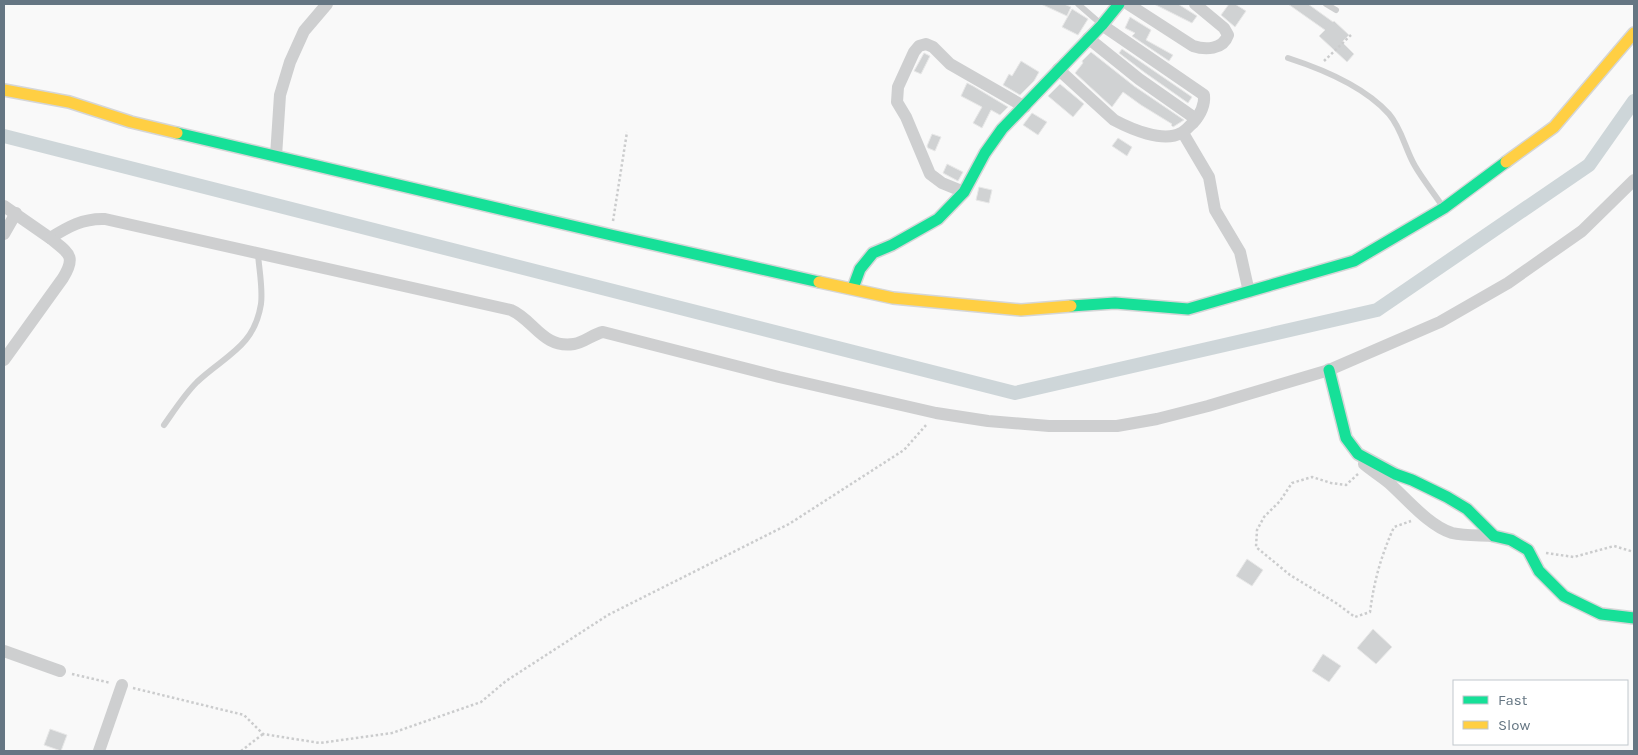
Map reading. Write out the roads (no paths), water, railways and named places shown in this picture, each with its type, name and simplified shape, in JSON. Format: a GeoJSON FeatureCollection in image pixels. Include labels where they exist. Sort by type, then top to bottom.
{"type":"FeatureCollection","features":[{"type":"Feature","properties":{"kind":"street"},"geometry":{"type":"LineString","coordinates":[[276,156],[280,95],[290,62],[304,31],[327,4]]}},
{"type":"Feature","properties":{"kind":"street"},"geometry":{"type":"LineString","coordinates":[[853,288],[860,268],[873,253],[892,245],[938,219],[964,192],[1002,129],[1025,107],[1119,4]]}},
{"type":"Feature","properties":{"kind":"street"},"geometry":{"type":"LineString","coordinates":[[1128,4],[1193,46],[1214,48],[1226,39],[1228,34],[1224,28],[1195,4]]}},
{"type":"Feature","properties":{"kind":"street"},"geometry":{"type":"LineString","coordinates":[[1058,70],[1110,116],[1122,124],[1136,130],[1158,135],[1172,136],[1183,133],[1196,119],[1203,106],[1204,95],[1201,91],[1102,24]]}},
{"type":"Feature","properties":{"kind":"street"},"geometry":{"type":"LineString","coordinates":[[4,90],[69,102],[131,122],[610,235],[893,298],[1021,310],[1115,303],[1188,309],[1354,262],[1444,208],[1554,127],[1634,33]]}},
{"type":"Feature","properties":{"kind":"street"},"geometry":{"type":"LineString","coordinates":[[1088,38],[1139,79],[1196,119]]}},
{"type":"Feature","properties":{"kind":"street"},"geometry":{"type":"LineString","coordinates":[[964,192],[942,183],[930,174],[906,117],[897,102],[898,87],[914,52],[919,46],[926,44],[934,47],[950,64],[1025,107]]}},
{"type":"Feature","properties":{"kind":"street"},"geometry":{"type":"LineString","coordinates":[[1183,133],[1209,177],[1215,210],[1240,252],[1249,292]]}},
{"type":"Feature","properties":{"kind":"street"},"geometry":{"type":"LineString","coordinates":[[50,238],[65,228],[83,220],[105,219],[511,310],[518,313],[542,336],[552,342],[571,344],[581,342],[603,332],[779,377],[936,413],[988,421],[1049,426],[1117,426],[1157,419],[1200,408],[1329,370],[1440,322],[1508,282],[1582,231],[1634,180]]}},
{"type":"Feature","properties":{"kind":"street"},"geometry":{"type":"LineString","coordinates":[[4,206],[50,238],[66,251],[71,258],[71,263],[63,278],[4,360]]}},
{"type":"Feature","properties":{"kind":"street"},"geometry":{"type":"LineString","coordinates":[[4,234],[16,213]]}},
{"type":"Feature","properties":{"kind":"street"},"geometry":{"type":"LineString","coordinates":[[1329,370],[1346,438],[1364,465],[1387,481],[1434,524],[1452,533],[1494,536],[1512,540],[1528,550],[1539,571],[1564,596],[1601,614],[1634,618]]}},
{"type":"Feature","properties":{"kind":"street"},"geometry":{"type":"LineString","coordinates":[[1358,454],[1395,474],[1447,497],[1467,509],[1494,536]]}},
{"type":"Feature","properties":{"kind":"street"},"geometry":{"type":"LineString","coordinates":[[4,651],[60,671]]}},
{"type":"Feature","properties":{"kind":"street"},"geometry":{"type":"LineString","coordinates":[[99,751],[122,685]]}},
{"type":"Feature","properties":{"kind":"lane"},"geometry":{"type":"LineString","coordinates":[[1078,4],[1102,24]]}},
{"type":"Feature","properties":{"kind":"lane"},"geometry":{"type":"LineString","coordinates":[[1326,4],[1336,10]]}},
{"type":"Feature","properties":{"kind":"lane"},"geometry":{"type":"LineString","coordinates":[[1288,58],[1317,68],[1345,81],[1382,107],[1390,115],[1407,145],[1414,166],[1444,208]]}},
{"type":"Feature","properties":{"kind":"lane"},"geometry":{"type":"LineString","coordinates":[[164,425],[196,384],[214,367],[236,351],[253,332],[261,302],[258,254]]}},
{"type":"Feature","properties":{"kind":"waterway"},"geometry":{"type":"LineString","coordinates":[[4,136],[1015,393],[1377,310],[1589,165],[1634,101]]}}]}
